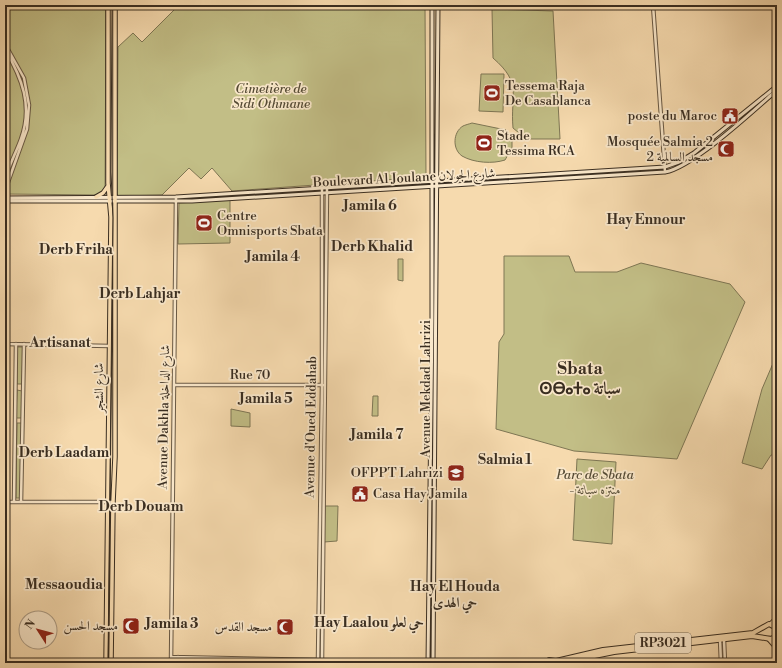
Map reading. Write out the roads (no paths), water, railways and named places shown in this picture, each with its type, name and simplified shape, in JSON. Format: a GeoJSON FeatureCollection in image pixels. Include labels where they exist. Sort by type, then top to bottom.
{"type":"FeatureCollection","features":[{"type":"Feature","properties":{"kind":"highway"},"geometry":{"type":"LineString","coordinates":[[777,618],[771,624],[777,627]]}},
{"type":"Feature","properties":{"kind":"highway","name":"RP3021"},"geometry":{"type":"LineString","coordinates":[[546,663],[549,660],[554,662],[607,649],[753,633],[771,624]]}},
{"type":"Feature","properties":{"kind":"highway"},"geometry":{"type":"LineString","coordinates":[[764,628],[763,633],[765,637]]}},
{"type":"Feature","properties":{"kind":"highway","name":"RP3021"},"geometry":{"type":"LineString","coordinates":[[560,663],[614,652],[752,636],[765,637],[769,639]]}},
{"type":"Feature","properties":{"kind":"highway"},"geometry":{"type":"LineString","coordinates":[[777,636],[769,639],[777,648]]}},
{"type":"Feature","properties":{"kind":"main road","name":"شارع الشجر"},"geometry":{"type":"LineString","coordinates":[[108,5],[111,503]]}},
{"type":"Feature","properties":{"kind":"main road","name":"شارع الشجر"},"geometry":{"type":"LineString","coordinates":[[111,503],[115,457],[115,5]]}},
{"type":"Feature","properties":{"kind":"main road","name":"Avenue Mekdad Lahrizi"},"geometry":{"type":"LineString","coordinates":[[428,663],[432,5]]}},
{"type":"Feature","properties":{"kind":"main road","name":"Avenue Mekdad Lahrizi"},"geometry":{"type":"LineString","coordinates":[[433,663],[438,5]]}},
{"type":"Feature","properties":{"kind":"main road"},"geometry":{"type":"LineString","coordinates":[[432,35],[437,35]]}},
{"type":"Feature","properties":{"kind":"main road"},"geometry":{"type":"LineString","coordinates":[[431,56],[437,56]]}},
{"type":"Feature","properties":{"kind":"main road","name":"Boulevard Al Joulane شارع الجولان"},"geometry":{"type":"LineString","coordinates":[[6,200],[176,197],[665,167],[679,162],[694,153],[777,86]]}},
{"type":"Feature","properties":{"kind":"main road","name":"Boulevard Al Joulane شارع الجولان"},"geometry":{"type":"LineString","coordinates":[[6,200],[96,197],[109,199],[116,202],[175,202],[432,188],[665,172],[678,168],[698,155],[777,90]]}},
{"type":"Feature","properties":{"kind":"main road"},"geometry":{"type":"LineString","coordinates":[[96,197],[106,190],[108,183]]}},
{"type":"Feature","properties":{"kind":"main road"},"geometry":{"type":"LineString","coordinates":[[192,196],[192,201]]}},
{"type":"Feature","properties":{"kind":"main road"},"geometry":{"type":"LineString","coordinates":[[106,663],[111,503]]}},
{"type":"Feature","properties":{"kind":"main road"},"geometry":{"type":"LineString","coordinates":[[111,503],[111,663]]}},
{"type":"Feature","properties":{"kind":"street"},"geometry":{"type":"LineString","coordinates":[[653,5],[665,172]]}},
{"type":"Feature","properties":{"kind":"street"},"geometry":{"type":"LineString","coordinates":[[5,44],[24,78],[29,104],[29,116],[25,135],[7,182],[6,344],[110,346]]}},
{"type":"Feature","properties":{"kind":"street"},"geometry":{"type":"LineString","coordinates":[[5,49],[18,70],[22,82],[26,113],[22,136],[5,179]]}},
{"type":"Feature","properties":{"kind":"street","name":"Avenue d'Oued Eddahab"},"geometry":{"type":"LineString","coordinates":[[322,188],[324,385],[323,659],[318,660],[324,385],[326,188]]}},
{"type":"Feature","properties":{"kind":"street","name":"Avenue Dakhla شارع الداخلة"},"geometry":{"type":"LineString","coordinates":[[171,663],[176,197]]}},
{"type":"Feature","properties":{"kind":"street"},"geometry":{"type":"LineString","coordinates":[[14,502],[16,344]]}},
{"type":"Feature","properties":{"kind":"street"},"geometry":{"type":"LineString","coordinates":[[21,502],[24,344]]}},
{"type":"Feature","properties":{"kind":"street","name":"Rue 70"},"geometry":{"type":"LineString","coordinates":[[174,386],[324,385]]}},
{"type":"Feature","properties":{"kind":"street"},"geometry":{"type":"LineString","coordinates":[[5,502],[111,503]]}},
{"type":"Feature","properties":{"kind":"street"},"geometry":{"type":"LineString","coordinates":[[721,663],[722,640]]}},
{"type":"Feature","properties":{"kind":"street"},"geometry":{"type":"LineString","coordinates":[[722,640],[725,663]]}},
{"type":"Feature","properties":{"kind":"street"},"geometry":{"type":"LineString","coordinates":[[171,657],[318,660]]}},
{"type":"Feature","properties":{"kind":"street"},"geometry":{"type":"LineString","coordinates":[[178,657],[178,663]]}},
{"type":"Feature","properties":{"kind":"tram line"},"geometry":{"type":"LineString","coordinates":[[108,663],[113,218],[111,172],[112,5]]}},
{"type":"Feature","properties":{"kind":"place","name":"Tessema Raja De Casablanca"},"geometry":{"type":"Point","coordinates":[492,93]}},
{"type":"Feature","properties":{"kind":"place","name":"poste du Maroc"},"geometry":{"type":"Point","coordinates":[730,116]}},
{"type":"Feature","properties":{"kind":"place","name":"Stade Tessima RCA"},"geometry":{"type":"Point","coordinates":[484,143]}},
{"type":"Feature","properties":{"kind":"place","name":"Mosquée Salmia 2 مسجد السالمية 2"},"geometry":{"type":"Point","coordinates":[726,149]}},
{"type":"Feature","properties":{"kind":"place","name":"Centre Omnisports Sbata"},"geometry":{"type":"Point","coordinates":[204,223]}},
{"type":"Feature","properties":{"kind":"place","name":"OFPPT Lahrizi"},"geometry":{"type":"Point","coordinates":[456,473]}},
{"type":"Feature","properties":{"kind":"place","name":"Casa Hay Jamila"},"geometry":{"type":"Point","coordinates":[360,494]}},
{"type":"Feature","properties":{"kind":"place","name":"مسجد الحسن"},"geometry":{"type":"Point","coordinates":[131,626]}},
{"type":"Feature","properties":{"kind":"place","name":"مسجد القدس"},"geometry":{"type":"Point","coordinates":[285,627]}},
{"type":"Feature","properties":{"kind":"district","name":"Jamila 6"},"geometry":{"type":"Point","coordinates":[370,206]}},
{"type":"Feature","properties":{"kind":"district","name":"Hay Ennour"},"geometry":{"type":"Point","coordinates":[646,220]}},
{"type":"Feature","properties":{"kind":"district","name":"Derb Khalid"},"geometry":{"type":"Point","coordinates":[372,247]}},
{"type":"Feature","properties":{"kind":"district","name":"Derb Friha"},"geometry":{"type":"Point","coordinates":[76,250]}},
{"type":"Feature","properties":{"kind":"district","name":"Jamila 4"},"geometry":{"type":"Point","coordinates":[273,257]}},
{"type":"Feature","properties":{"kind":"district","name":"Derb Lahjar"},"geometry":{"type":"Point","coordinates":[140,294]}},
{"type":"Feature","properties":{"kind":"district","name":"Artisanat"},"geometry":{"type":"Point","coordinates":[60,343]}},
{"type":"Feature","properties":{"kind":"district","name":"Sbata ⵙⴱⴰⵜⴰ سباتة"},"geometry":{"type":"Point","coordinates":[580,379]}},
{"type":"Feature","properties":{"kind":"district","name":"Jamila 5"},"geometry":{"type":"Point","coordinates":[266,399]}},
{"type":"Feature","properties":{"kind":"district","name":"Jamila 7"},"geometry":{"type":"Point","coordinates":[377,435]}},
{"type":"Feature","properties":{"kind":"district","name":"Derb Laadam"},"geometry":{"type":"Point","coordinates":[64,453]}},
{"type":"Feature","properties":{"kind":"district","name":"Salmia 1"},"geometry":{"type":"Point","coordinates":[505,460]}},
{"type":"Feature","properties":{"kind":"district","name":"Derb Douam"},"geometry":{"type":"Point","coordinates":[141,507]}},
{"type":"Feature","properties":{"kind":"district","name":"Messaoudia"},"geometry":{"type":"Point","coordinates":[64,585]}},
{"type":"Feature","properties":{"kind":"district","name":"Hay El Houda حي الهدى"},"geometry":{"type":"Point","coordinates":[455,596]}},
{"type":"Feature","properties":{"kind":"district","name":"Hay Laalou حي لعلو"},"geometry":{"type":"Point","coordinates":[369,623]}},
{"type":"Feature","properties":{"kind":"district","name":"Jamila 3"},"geometry":{"type":"Point","coordinates":[172,624]}},
{"type":"Feature","properties":{"kind":"park label","name":"Cimetière de Sidi Othmane"},"geometry":{"type":"Point","coordinates":[271,96]}},
{"type":"Feature","properties":{"kind":"park label","name":"Parc de Sbata - منتزه سباتة"},"geometry":{"type":"Point","coordinates":[595,482]}}]}
